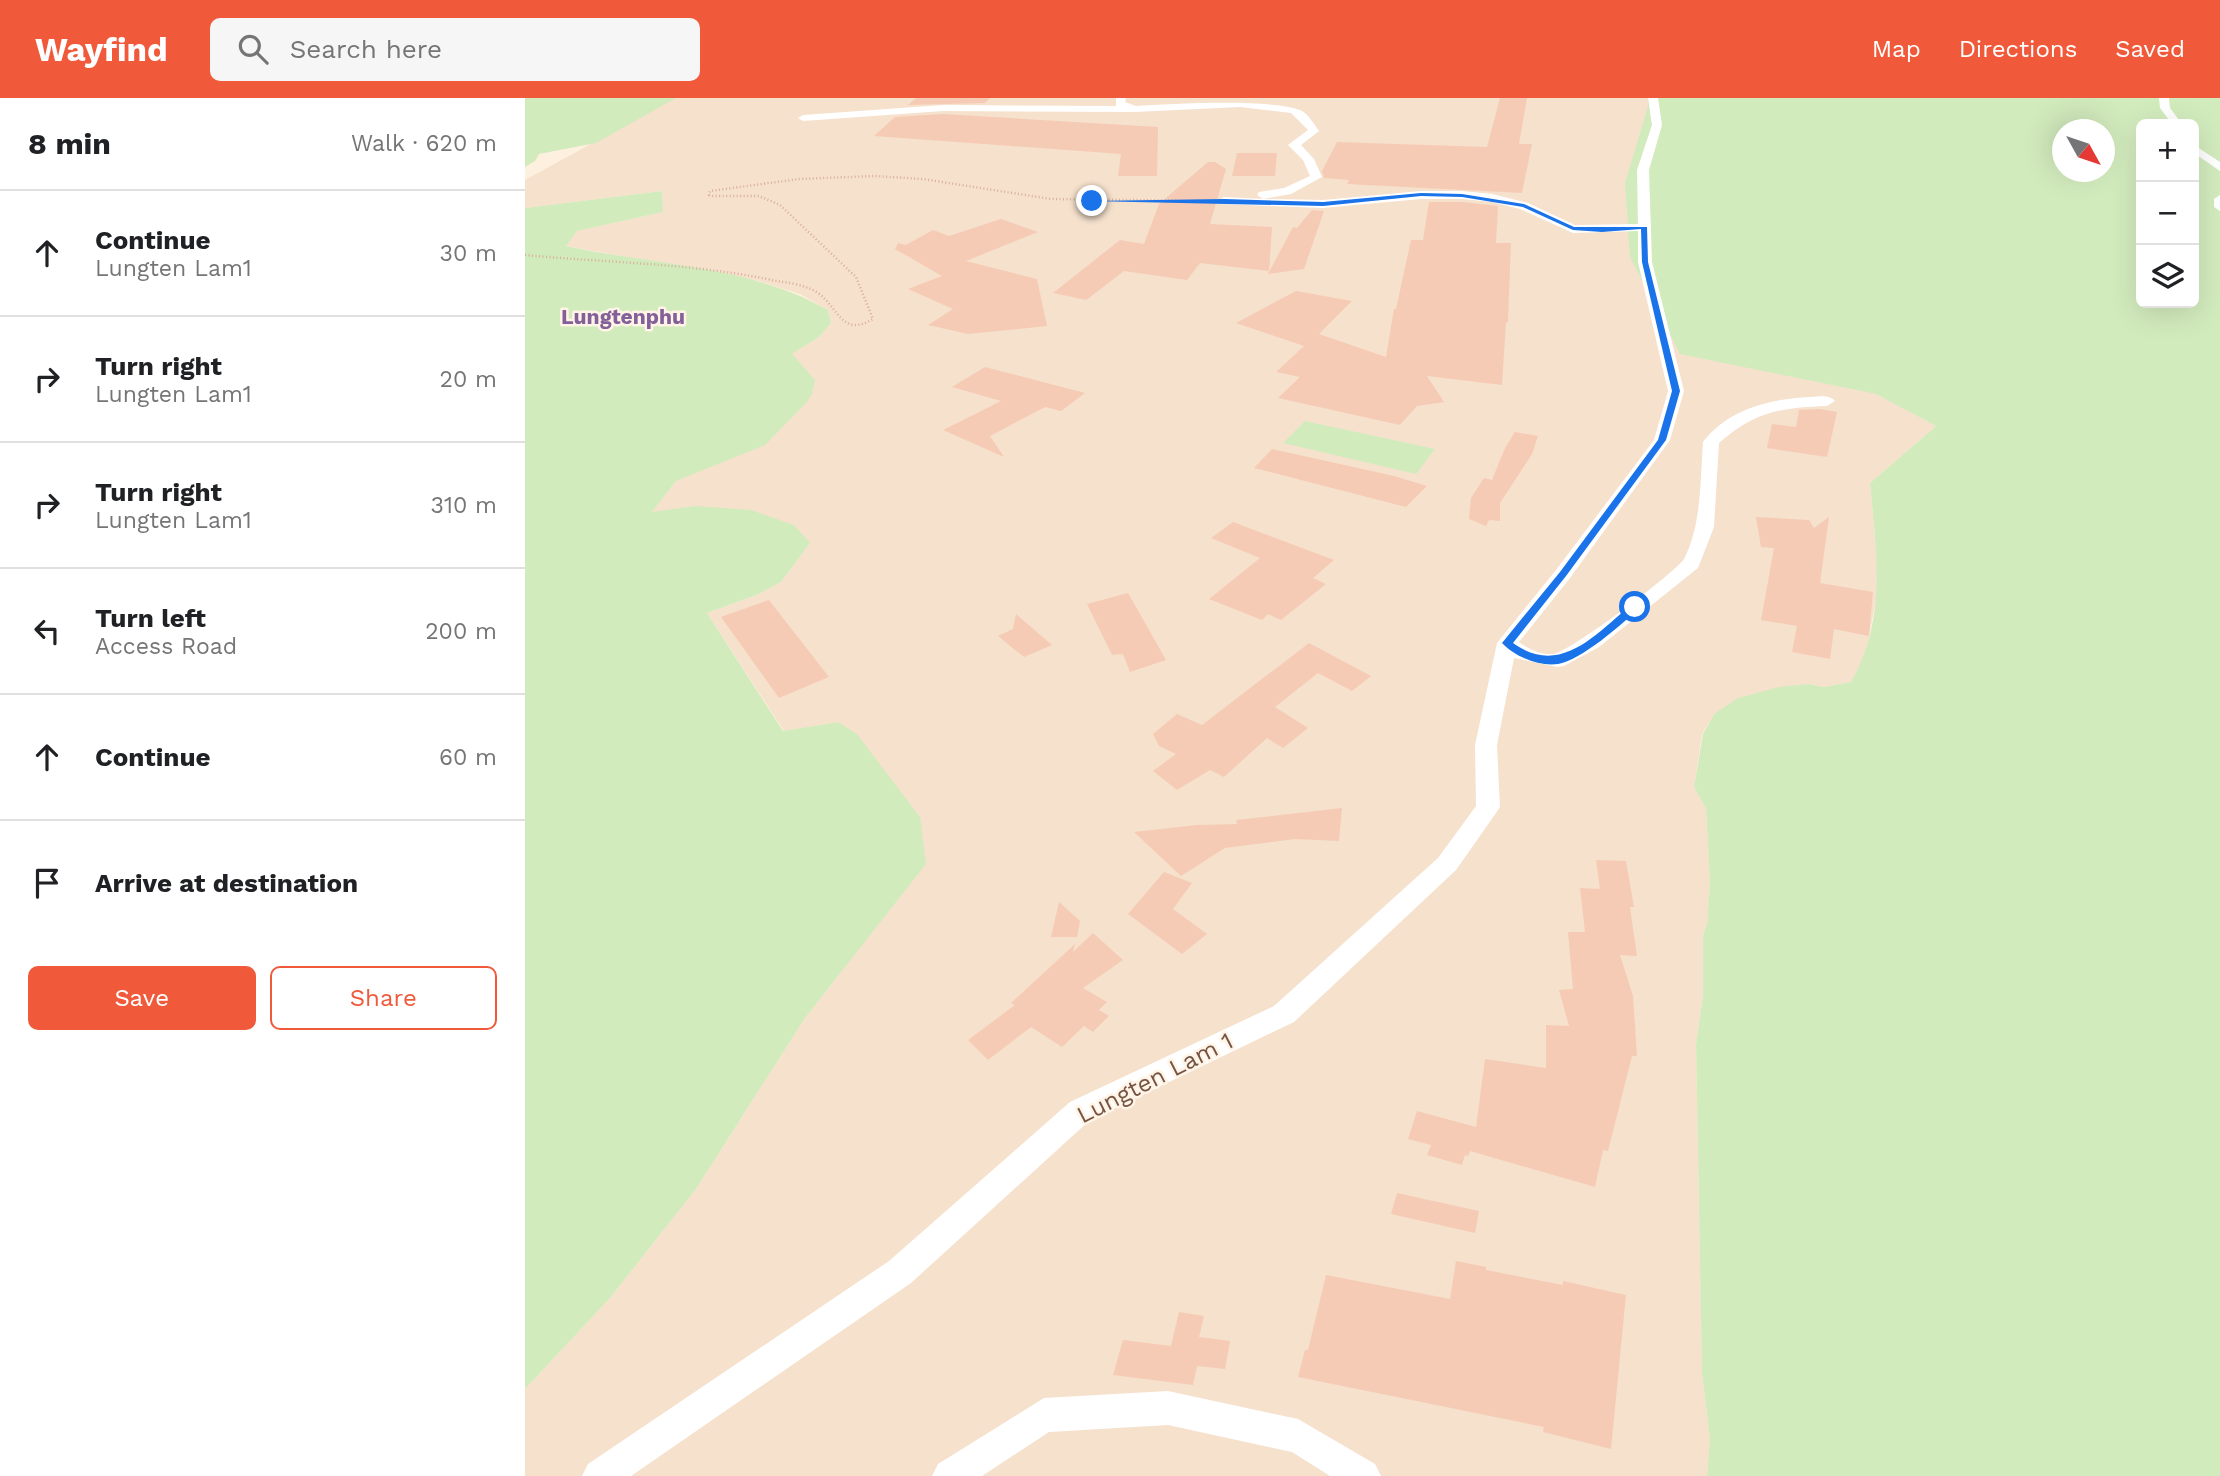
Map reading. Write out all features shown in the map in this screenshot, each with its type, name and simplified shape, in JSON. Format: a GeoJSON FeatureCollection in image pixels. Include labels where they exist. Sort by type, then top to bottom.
{"type":"FeatureCollection","features":[{"type":"Feature","properties":{"kind":"street"},"geometry":{"type":"LineString","coordinates":[[1121,98],[1120,104],[1135,109]]}},
{"type":"Feature","properties":{"kind":"street"},"geometry":{"type":"LineString","coordinates":[[1653,98],[1657,125],[1643,170],[1645,262],[1676,391],[1662,440],[1563,574],[1507,643],[1523,655],[1557,661],[1593,643],[1691,564],[1705,527],[1711,442],[1734,420],[1774,402],[1827,401]]}},
{"type":"Feature","properties":{"kind":"street"},"geometry":{"type":"LineString","coordinates":[[2164,98],[2165,108],[2173,119]]}},
{"type":"Feature","properties":{"kind":"street"},"geometry":{"type":"LineString","coordinates":[[803,118],[904,110],[1135,109],[1244,103],[1276,105],[1297,111],[1314,131],[1294,145],[1308,159],[1316,177],[1287,191],[1224,201]]}},
{"type":"Feature","properties":{"kind":"street"},"geometry":{"type":"LineString","coordinates":[[2199,152],[2220,168]]}},
{"type":"Feature","properties":{"kind":"street"},"geometry":{"type":"LineString","coordinates":[[1224,201],[1323,204],[1421,195],[1462,195],[1524,206],[1573,229],[1644,227]]}},
{"type":"Feature","properties":{"kind":"street"},"geometry":{"type":"LineString","coordinates":[[2220,199],[2220,207]]}},
{"type":"Feature","properties":{"kind":"street","name":"Lungten Lam 1"},"geometry":{"type":"LineString","coordinates":[[600,1476],[900,1272],[1080,1111],[1284,1014],[1447,864],[1489,807],[1486,745],[1507,643]]}},
{"type":"Feature","properties":{"kind":"street"},"geometry":{"type":"LineString","coordinates":[[950,1476],[1044,1415],[1168,1408],[1298,1436],[1363,1476]]}},
{"type":"Feature","properties":{"kind":"path"},"geometry":{"type":"LineString","coordinates":[[525,255],[665,264],[786,282],[820,294],[829,309],[838,317],[858,326],[868,324],[873,319],[856,276],[781,205],[759,196],[712,196],[709,195],[710,191],[780,180],[874,176],[923,179],[1051,199],[1117,202],[1224,201]]}},
{"type":"Feature","properties":{"kind":"shaded area"},"geometry":{"type":"Polygon","coordinates":[[[675,98],[1648,98],[1680,353],[1877,394],[1936,426],[1870,483],[1879,584],[1865,657],[1851,682],[1824,687],[1808,684],[1714,714],[1702,734],[1694,787],[1706,809],[1710,883],[1707,923],[1703,936],[1703,996],[1696,1044],[1702,1374],[1710,1439],[1707,1476],[525,1476],[525,1389],[610,1298],[696,1189],[805,1018],[926,863],[838,722],[784,731],[707,613],[759,594],[781,582],[810,543],[695,506],[651,513],[676,481],[689,474],[792,354],[819,337],[831,323],[828,310],[800,294],[759,281],[566,246],[576,231],[663,212],[662,191],[525,208],[525,180],[675,98]]]}},
{"type":"Feature","properties":{"kind":"green space"},"geometry":{"type":"Polygon","coordinates":[[[525,98],[676,98],[596,143],[539,154],[535,161],[525,167],[525,98]]]}},
{"type":"Feature","properties":{"kind":"green space"},"geometry":{"type":"Polygon","coordinates":[[[1648,98],[2220,98],[2220,1476],[1707,1476],[1710,1439],[1702,1374],[1696,1044],[1703,996],[1703,936],[1707,923],[1710,883],[1706,809],[1694,787],[1703,734],[1714,714],[1738,698],[1779,687],[1808,684],[1824,687],[1851,682],[1863,657],[1875,609],[1877,584],[1870,483],[1936,426],[1876,394],[1680,354],[1630,257],[1625,183],[1648,98]]]}},
{"type":"Feature","properties":{"kind":"green space"},"geometry":{"type":"Polygon","coordinates":[[[662,191],[663,212],[577,231],[566,246],[700,268],[766,284],[798,295],[828,310],[831,323],[819,337],[792,354],[815,380],[812,394],[806,403],[765,445],[676,481],[652,512],[695,506],[751,510],[794,525],[810,543],[781,582],[759,594],[707,613],[783,731],[838,722],[857,734],[920,817],[926,864],[805,1018],[696,1189],[610,1298],[525,1389],[525,208],[662,191]]]}},
{"type":"Feature","properties":{"kind":"green space"},"geometry":{"type":"Polygon","coordinates":[[[1305,421],[1435,449],[1416,474],[1283,443],[1305,421]]]}},
{"type":"Feature","properties":{"kind":"building"},"geometry":{"type":"Polygon","coordinates":[[[916,98],[990,98],[985,103],[908,105],[916,98]]]}},
{"type":"Feature","properties":{"kind":"building"},"geometry":{"type":"Polygon","coordinates":[[[1500,98],[1527,98],[1519,144],[1532,144],[1522,193],[1347,184],[1349,180],[1324,178],[1322,171],[1337,142],[1487,147],[1500,98]]]}},
{"type":"Feature","properties":{"kind":"building"},"geometry":{"type":"Polygon","coordinates":[[[943,114],[1158,127],[1157,176],[1118,176],[1121,154],[874,136],[895,117],[943,114]]]}},
{"type":"Feature","properties":{"kind":"building"},"geometry":{"type":"Polygon","coordinates":[[[1237,153],[1277,153],[1275,176],[1232,176],[1237,153]]]}},
{"type":"Feature","properties":{"kind":"building"},"geometry":{"type":"Polygon","coordinates":[[[1208,162],[1215,162],[1226,169],[1210,224],[1272,227],[1269,271],[1200,263],[1187,280],[1124,271],[1086,300],[1053,293],[1120,240],[1144,244],[1159,204],[1208,162]]]}},
{"type":"Feature","properties":{"kind":"building"},"geometry":{"type":"Polygon","coordinates":[[[1429,202],[1498,206],[1496,243],[1511,243],[1502,385],[1427,376],[1444,402],[1417,406],[1400,425],[1278,398],[1300,377],[1276,372],[1304,346],[1236,323],[1296,291],[1352,301],[1319,334],[1386,357],[1394,309],[1411,240],[1423,240],[1429,202]]]}},
{"type":"Feature","properties":{"kind":"building"},"geometry":{"type":"Polygon","coordinates":[[[1312,210],[1324,211],[1304,269],[1268,274],[1293,227],[1297,228],[1312,210]]]}},
{"type":"Feature","properties":{"kind":"building"},"geometry":{"type":"Polygon","coordinates":[[[1001,219],[1038,232],[966,261],[1037,279],[1047,326],[968,334],[928,325],[953,309],[908,289],[942,276],[895,249],[898,243],[906,245],[933,230],[949,236],[1001,219]]]}},
{"type":"Feature","properties":{"kind":"building"},"geometry":{"type":"Polygon","coordinates":[[[985,367],[1085,393],[1061,411],[1045,407],[990,436],[1004,457],[943,430],[1001,401],[952,387],[985,367]]]}},
{"type":"Feature","properties":{"kind":"building"},"geometry":{"type":"Polygon","coordinates":[[[1820,409],[1837,412],[1827,457],[1767,448],[1772,424],[1796,427],[1799,410],[1820,409]]]}},
{"type":"Feature","properties":{"kind":"building"},"geometry":{"type":"Polygon","coordinates":[[[1515,432],[1538,436],[1532,454],[1500,503],[1500,521],[1489,520],[1486,526],[1469,519],[1471,498],[1484,478],[1492,480],[1505,448],[1515,432]]]}},
{"type":"Feature","properties":{"kind":"building"},"geometry":{"type":"Polygon","coordinates":[[[1272,449],[1427,486],[1406,507],[1254,468],[1272,449]]]}},
{"type":"Feature","properties":{"kind":"building"},"geometry":{"type":"Polygon","coordinates":[[[1756,517],[1809,520],[1814,528],[1829,517],[1820,583],[1873,592],[1869,636],[1834,629],[1830,659],[1792,652],[1797,626],[1761,620],[1774,548],[1761,547],[1756,517]]]}},
{"type":"Feature","properties":{"kind":"building"},"geometry":{"type":"Polygon","coordinates":[[[1233,522],[1334,560],[1313,578],[1326,584],[1281,620],[1268,614],[1262,620],[1209,599],[1260,558],[1211,538],[1233,522]]]}},
{"type":"Feature","properties":{"kind":"building"},"geometry":{"type":"Polygon","coordinates":[[[1128,593],[1166,660],[1130,672],[1123,654],[1112,655],[1087,604],[1128,593]]]}},
{"type":"Feature","properties":{"kind":"building"},"geometry":{"type":"Polygon","coordinates":[[[769,600],[829,677],[779,698],[721,617],[769,600]]]}},
{"type":"Feature","properties":{"kind":"building"},"geometry":{"type":"Polygon","coordinates":[[[1016,614],[1052,645],[1024,657],[998,636],[1013,629],[1016,614]]]}},
{"type":"Feature","properties":{"kind":"building"},"geometry":{"type":"Polygon","coordinates":[[[1309,643],[1371,676],[1352,691],[1318,673],[1275,707],[1308,728],[1283,748],[1267,738],[1224,777],[1210,770],[1177,790],[1153,771],[1176,754],[1159,746],[1153,734],[1177,714],[1202,725],[1309,643]]]}},
{"type":"Feature","properties":{"kind":"building"},"geometry":{"type":"Polygon","coordinates":[[[1342,808],[1339,841],[1295,839],[1225,848],[1181,876],[1134,832],[1197,825],[1237,824],[1236,820],[1342,808]]]}},
{"type":"Feature","properties":{"kind":"building"},"geometry":{"type":"Polygon","coordinates":[[[1596,860],[1626,861],[1634,907],[1630,907],[1637,956],[1620,955],[1633,996],[1637,1056],[1632,1056],[1608,1151],[1603,1150],[1595,1187],[1470,1151],[1468,1156],[1465,1155],[1462,1165],[1427,1155],[1431,1145],[1408,1139],[1417,1111],[1476,1127],[1485,1059],[1546,1068],[1546,1025],[1569,1026],[1559,990],[1573,989],[1568,932],[1585,932],[1580,888],[1600,889],[1596,860]]]}},
{"type":"Feature","properties":{"kind":"building"},"geometry":{"type":"Polygon","coordinates":[[[1164,872],[1192,883],[1173,909],[1207,934],[1182,954],[1128,914],[1164,872]]]}},
{"type":"Feature","properties":{"kind":"building"},"geometry":{"type":"Polygon","coordinates":[[[1059,902],[1080,921],[1077,937],[1051,937],[1059,902]]]}},
{"type":"Feature","properties":{"kind":"building"},"geometry":{"type":"Polygon","coordinates":[[[1093,933],[1123,960],[1083,988],[1107,1002],[1099,1010],[1109,1016],[1093,1032],[1084,1026],[1062,1047],[1031,1027],[988,1060],[968,1040],[1015,1005],[1011,1003],[1075,944],[1073,952],[1093,933]]]}},
{"type":"Feature","properties":{"kind":"building"},"geometry":{"type":"Polygon","coordinates":[[[1397,1193],[1479,1211],[1475,1233],[1391,1214],[1397,1193]]]}},
{"type":"Feature","properties":{"kind":"building"},"geometry":{"type":"Polygon","coordinates":[[[1456,1261],[1486,1267],[1486,1270],[1563,1285],[1563,1281],[1626,1295],[1611,1449],[1543,1432],[1544,1427],[1298,1377],[1305,1350],[1308,1350],[1326,1275],[1450,1299],[1456,1261]]]}},
{"type":"Feature","properties":{"kind":"building"},"geometry":{"type":"Polygon","coordinates":[[[1179,1312],[1204,1316],[1199,1337],[1230,1341],[1225,1369],[1197,1366],[1193,1385],[1113,1375],[1123,1340],[1171,1346],[1179,1312]]]}},
{"type":"Feature","properties":{"kind":"district","name":"Lungtenphu"},"geometry":{"type":"Point","coordinates":[623,316]}},
{"type":"Feature","properties":{"kind":"route"},"geometry":{"type":"LineString","coordinates":[[1092,201],[1224,201],[1289,205],[1421,195],[1462,195],[1509,201],[1573,229],[1644,227],[1645,262],[1676,391],[1662,440],[1563,574],[1507,643],[1523,655],[1557,661],[1593,643],[1635,607]]}}]}
